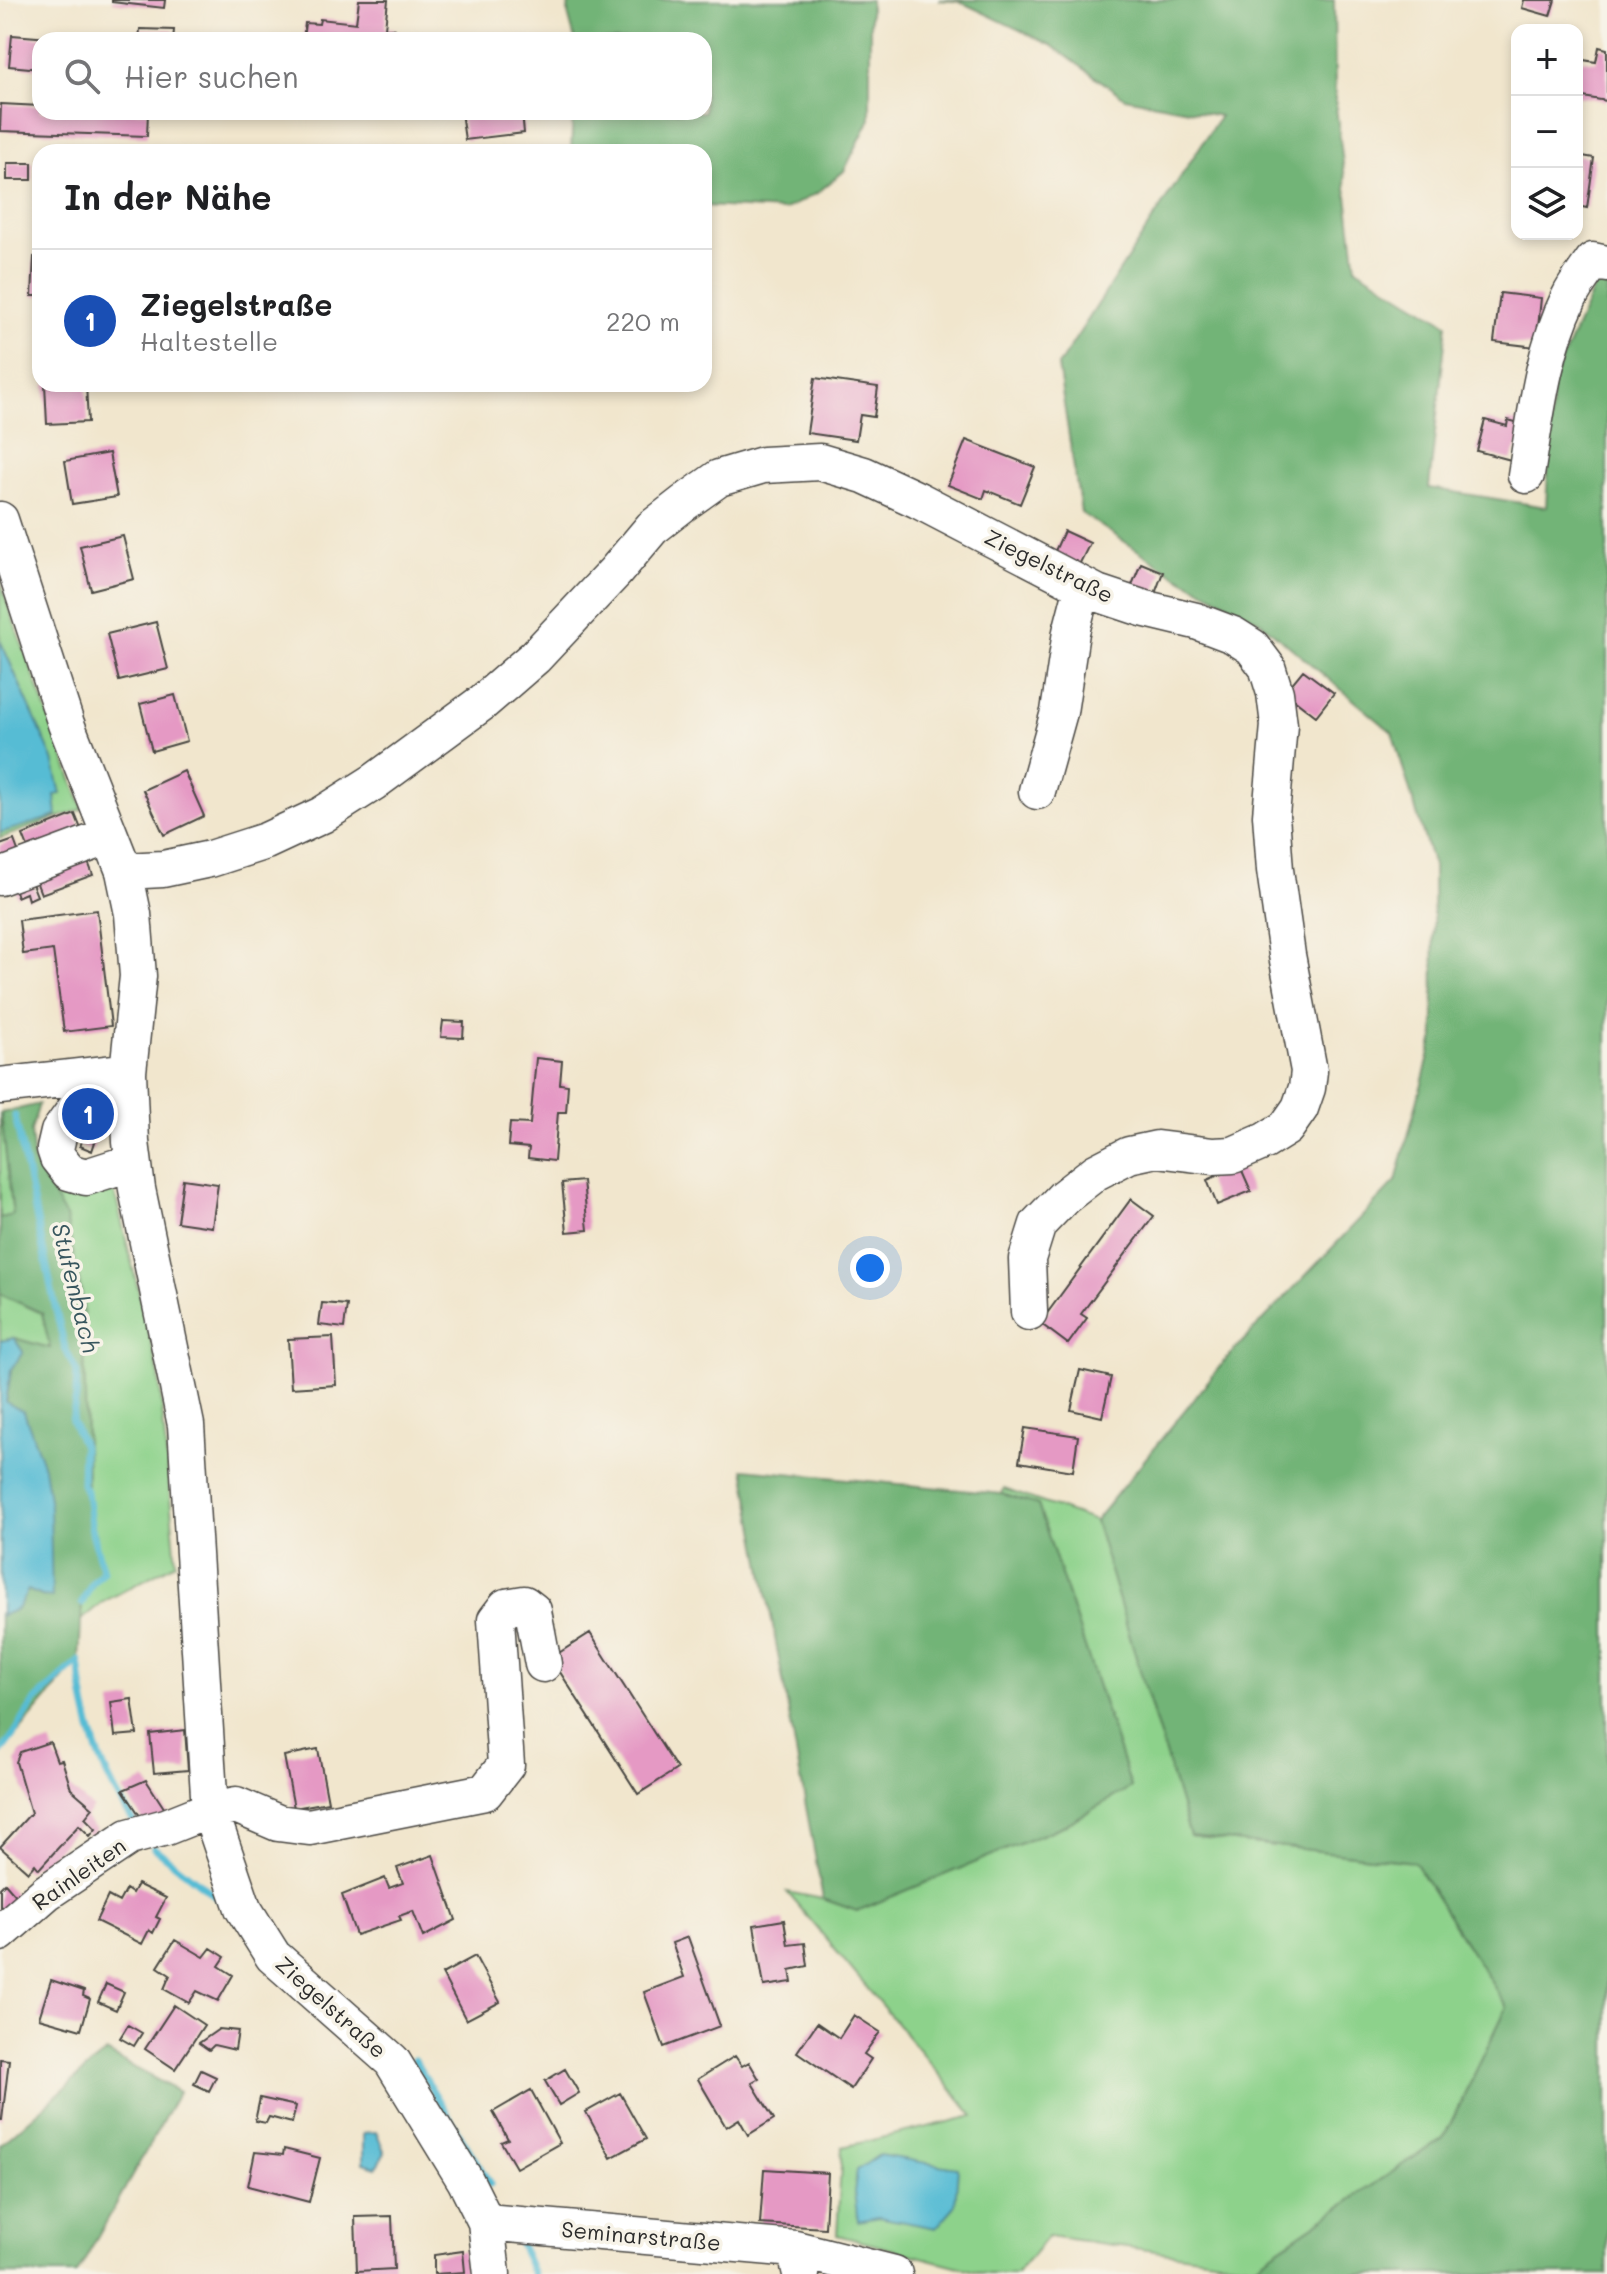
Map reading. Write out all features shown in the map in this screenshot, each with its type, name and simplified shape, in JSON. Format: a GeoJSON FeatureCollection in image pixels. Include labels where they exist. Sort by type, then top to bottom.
{"type":"FeatureCollection","features":[{"type":"Feature","properties":{"kind":"street"},"geometry":{"type":"LineString","coordinates":[[1526,475],[1543,373],[1569,296],[1593,261],[1607,264]]}},
{"type":"Feature","properties":{"kind":"street","name":"Ziegelstraße"},"geometry":{"type":"LineString","coordinates":[[124,871],[179,866],[266,841],[322,815],[374,782],[483,702],[535,657],[652,528],[719,478],[763,465],[820,462],[864,475],[1097,593],[1196,621],[1233,635],[1252,647],[1267,667],[1275,693],[1279,725],[1271,815],[1275,870],[1309,1071],[1307,1088],[1300,1108],[1286,1128],[1265,1141],[1233,1155],[1213,1156],[1157,1149],[1129,1155],[1096,1172],[1064,1197],[1038,1224],[1027,1259],[1029,1312]]}},
{"type":"Feature","properties":{"kind":"street","name":"Ziegelstraße"},"geometry":{"type":"LineString","coordinates":[[0,520],[66,724],[124,871],[133,914],[138,976],[128,1072],[133,1162],[186,1425],[210,1811],[243,1908],[273,1956],[392,2061],[465,2180],[486,2222],[492,2274]]}},
{"type":"Feature","properties":{"kind":"street"},"geometry":{"type":"LineString","coordinates":[[1037,791],[1059,712],[1071,632],[1083,586]]}},
{"type":"Feature","properties":{"kind":"street"},"geometry":{"type":"LineString","coordinates":[[0,877],[110,836]]}},
{"type":"Feature","properties":{"kind":"street"},"geometry":{"type":"LineString","coordinates":[[0,1086],[128,1072]]}},
{"type":"Feature","properties":{"kind":"street"},"geometry":{"type":"LineString","coordinates":[[128,1072],[92,1086],[59,1132],[55,1149],[69,1172],[86,1177],[133,1162]]}},
{"type":"Feature","properties":{"kind":"street","name":"Rainleiten"},"geometry":{"type":"LineString","coordinates":[[0,1933],[47,1892],[129,1837],[210,1811],[236,1805],[278,1823],[309,1827],[485,1792],[506,1765],[496,1620],[506,1607],[524,1604],[533,1611],[543,1664]]}},
{"type":"Feature","properties":{"kind":"street","name":"Seminarstraße"},"geometry":{"type":"LineString","coordinates":[[486,2222],[894,2274]]}},
{"type":"Feature","properties":{"kind":"green space"},"geometry":{"type":"Polygon","coordinates":[[[569,0],[870,0],[870,119],[844,171],[816,194],[784,210],[712,206],[712,144],[571,144],[573,120],[712,120],[712,32],[573,32],[568,14],[569,0]]]}},
{"type":"Feature","properties":{"kind":"green space"},"geometry":{"type":"Polygon","coordinates":[[[939,0],[1334,0],[1335,99],[1356,268],[1447,324],[1429,488],[1546,507],[1553,381],[1597,280],[1607,282],[1607,2274],[1264,2274],[1255,2265],[1444,2137],[1507,2007],[1414,1862],[1190,1836],[1095,1521],[1226,1359],[1396,1181],[1434,1038],[1433,866],[1392,732],[1258,620],[1177,576],[1081,513],[1058,366],[1220,116],[1125,98],[1051,45],[959,1],[939,0]]]}},
{"type":"Feature","properties":{"kind":"green space"},"geometry":{"type":"Polygon","coordinates":[[[0,579],[83,809],[0,838],[0,579]]]}},
{"type":"Feature","properties":{"kind":"green space"},"geometry":{"type":"Polygon","coordinates":[[[39,1104],[31,1131],[34,1163],[66,1217],[83,1300],[87,1493],[103,1571],[82,1603],[79,1661],[0,1754],[0,1612],[1,1615],[28,1590],[42,1596],[6,1403],[11,1370],[23,1352],[14,1338],[50,1348],[42,1313],[0,1294],[0,1218],[13,1215],[1,1113],[39,1104]]]}},
{"type":"Feature","properties":{"kind":"green space"},"geometry":{"type":"Polygon","coordinates":[[[0,1114],[13,1216],[0,1218],[0,1114]]]}},
{"type":"Feature","properties":{"kind":"green space"},"geometry":{"type":"Polygon","coordinates":[[[45,1184],[64,1192],[114,1190],[159,1376],[176,1563],[101,1603],[81,1620],[82,1603],[103,1571],[87,1493],[83,1300],[45,1184]]]}},
{"type":"Feature","properties":{"kind":"green space"},"geometry":{"type":"Polygon","coordinates":[[[0,1294],[42,1313],[51,1349],[14,1338],[0,1341],[0,1294]]]}},
{"type":"Feature","properties":{"kind":"green space"},"geometry":{"type":"Polygon","coordinates":[[[744,1469],[1002,1494],[1038,1505],[1131,1787],[1065,1825],[857,1911],[823,1899],[744,1469]]]}},
{"type":"Feature","properties":{"kind":"green space"},"geometry":{"type":"Polygon","coordinates":[[[1004,1489],[1095,1521],[1190,1836],[1414,1862],[1507,2007],[1444,2137],[1255,2265],[1048,2236],[1016,2274],[986,2274],[837,2235],[842,2147],[974,2116],[787,1892],[823,1899],[857,1911],[1065,1825],[1131,1787],[1038,1505],[1002,1494],[1004,1489]]]}},
{"type":"Feature","properties":{"kind":"green space"},"geometry":{"type":"Polygon","coordinates":[[[106,2052],[179,2092],[77,2274],[0,2274],[0,2145],[106,2052]]]}},
{"type":"Feature","properties":{"kind":"water"},"geometry":{"type":"Polygon","coordinates":[[[0,640],[53,759],[61,794],[55,795],[57,816],[0,833],[0,640]]]}},
{"type":"Feature","properties":{"kind":"water"},"geometry":{"type":"Polygon","coordinates":[[[14,1338],[23,1352],[11,1370],[6,1402],[24,1412],[44,1467],[50,1506],[52,1597],[28,1590],[17,1609],[1,1616],[0,1341],[14,1338]]]}},
{"type":"Feature","properties":{"kind":"water"},"geometry":{"type":"Polygon","coordinates":[[[376,2132],[385,2153],[376,2167],[363,2163],[363,2133],[376,2132]]]}},
{"type":"Feature","properties":{"kind":"water"},"geometry":{"type":"Polygon","coordinates":[[[879,2155],[958,2168],[955,2206],[936,2228],[878,2217],[858,2221],[854,2192],[857,2170],[879,2155]]]}},
{"type":"Feature","properties":{"kind":"building"},"geometry":{"type":"Polygon","coordinates":[[[112,0],[165,0],[164,8],[112,0]]]}},
{"type":"Feature","properties":{"kind":"building"},"geometry":{"type":"Polygon","coordinates":[[[359,0],[388,0],[385,28],[395,29],[394,32],[304,32],[305,23],[319,24],[320,19],[356,23],[359,0]]]}},
{"type":"Feature","properties":{"kind":"building"},"geometry":{"type":"Polygon","coordinates":[[[1524,0],[1555,0],[1550,16],[1522,8],[1524,0]]]}},
{"type":"Feature","properties":{"kind":"building"},"geometry":{"type":"Polygon","coordinates":[[[140,29],[174,30],[174,32],[140,32],[140,29]]]}},
{"type":"Feature","properties":{"kind":"building"},"geometry":{"type":"Polygon","coordinates":[[[12,35],[32,37],[32,68],[9,66],[12,35]]]}},
{"type":"Feature","properties":{"kind":"building"},"geometry":{"type":"Polygon","coordinates":[[[1599,47],[1607,49],[1607,101],[1583,97],[1583,60],[1596,62],[1599,47]]]}},
{"type":"Feature","properties":{"kind":"building"},"geometry":{"type":"Polygon","coordinates":[[[1,104],[32,106],[32,120],[148,120],[147,136],[0,131],[1,104]]]}},
{"type":"Feature","properties":{"kind":"building"},"geometry":{"type":"Polygon","coordinates":[[[462,120],[523,120],[524,133],[465,140],[462,120]]]}},
{"type":"Feature","properties":{"kind":"building"},"geometry":{"type":"Polygon","coordinates":[[[1583,156],[1594,158],[1587,208],[1583,207],[1583,156]]]}},
{"type":"Feature","properties":{"kind":"building"},"geometry":{"type":"Polygon","coordinates":[[[7,163],[32,163],[32,180],[7,180],[7,163]]]}},
{"type":"Feature","properties":{"kind":"building"},"geometry":{"type":"Polygon","coordinates":[[[1500,293],[1541,298],[1536,347],[1494,342],[1500,293]]]}},
{"type":"Feature","properties":{"kind":"building"},"geometry":{"type":"Polygon","coordinates":[[[815,378],[878,387],[874,417],[860,415],[856,440],[807,433],[815,378]]]}},
{"type":"Feature","properties":{"kind":"building"},"geometry":{"type":"Polygon","coordinates":[[[45,392],[86,392],[88,422],[47,424],[45,392]]]}},
{"type":"Feature","properties":{"kind":"building"},"geometry":{"type":"Polygon","coordinates":[[[1485,420],[1507,426],[1508,420],[1527,425],[1511,460],[1477,451],[1485,420]]]}},
{"type":"Feature","properties":{"kind":"building"},"geometry":{"type":"Polygon","coordinates":[[[966,440],[1035,467],[1020,504],[986,490],[983,499],[948,485],[966,440]]]}},
{"type":"Feature","properties":{"kind":"building"},"geometry":{"type":"Polygon","coordinates":[[[109,453],[117,497],[72,504],[65,461],[109,453]]]}},
{"type":"Feature","properties":{"kind":"building"},"geometry":{"type":"Polygon","coordinates":[[[1064,531],[1090,543],[1079,565],[1054,553],[1064,531]]]}},
{"type":"Feature","properties":{"kind":"building"},"geometry":{"type":"Polygon","coordinates":[[[123,536],[134,579],[91,590],[80,546],[123,536]]]}},
{"type":"Feature","properties":{"kind":"building"},"geometry":{"type":"Polygon","coordinates":[[[1141,563],[1163,572],[1153,599],[1130,590],[1141,563]]]}},
{"type":"Feature","properties":{"kind":"building"},"geometry":{"type":"Polygon","coordinates":[[[156,622],[168,669],[119,681],[107,634],[156,622]]]}},
{"type":"Feature","properties":{"kind":"building"},"geometry":{"type":"Polygon","coordinates":[[[1303,670],[1334,693],[1316,716],[1285,692],[1303,670]]]}},
{"type":"Feature","properties":{"kind":"building"},"geometry":{"type":"Polygon","coordinates":[[[175,695],[187,741],[152,751],[140,704],[175,695]]]}},
{"type":"Feature","properties":{"kind":"building"},"geometry":{"type":"Polygon","coordinates":[[[184,771],[204,816],[164,835],[143,790],[184,771]]]}},
{"type":"Feature","properties":{"kind":"building"},"geometry":{"type":"Polygon","coordinates":[[[75,814],[83,834],[31,855],[23,835],[75,814]]]}},
{"type":"Feature","properties":{"kind":"building"},"geometry":{"type":"Polygon","coordinates":[[[14,840],[21,859],[0,867],[0,845],[14,840]]]}},
{"type":"Feature","properties":{"kind":"building"},"geometry":{"type":"Polygon","coordinates":[[[85,854],[93,875],[41,894],[33,873],[85,854]]]}},
{"type":"Feature","properties":{"kind":"building"},"geometry":{"type":"Polygon","coordinates":[[[29,876],[37,896],[28,900],[26,893],[17,897],[13,885],[29,876]]]}},
{"type":"Feature","properties":{"kind":"building"},"geometry":{"type":"Polygon","coordinates":[[[97,910],[111,1026],[64,1032],[53,950],[23,954],[19,920],[97,910]]]}},
{"type":"Feature","properties":{"kind":"building"},"geometry":{"type":"Polygon","coordinates":[[[443,1021],[464,1022],[463,1038],[441,1037],[443,1021]]]}},
{"type":"Feature","properties":{"kind":"building"},"geometry":{"type":"Polygon","coordinates":[[[536,1058],[562,1061],[560,1084],[568,1085],[566,1112],[558,1112],[554,1161],[528,1158],[529,1148],[508,1146],[510,1123],[530,1124],[536,1058]]]}},
{"type":"Feature","properties":{"kind":"building"},"geometry":{"type":"Polygon","coordinates":[[[87,1129],[98,1133],[92,1151],[80,1146],[87,1129]]]}},
{"type":"Feature","properties":{"kind":"building"},"geometry":{"type":"Polygon","coordinates":[[[1240,1166],[1251,1191],[1217,1205],[1207,1180],[1240,1166]]]}},
{"type":"Feature","properties":{"kind":"building"},"geometry":{"type":"Polygon","coordinates":[[[183,1179],[218,1184],[212,1227],[177,1222],[183,1179]]]}},
{"type":"Feature","properties":{"kind":"building"},"geometry":{"type":"Polygon","coordinates":[[[583,1181],[588,1230],[567,1232],[562,1183],[583,1181]]]}},
{"type":"Feature","properties":{"kind":"building"},"geometry":{"type":"Polygon","coordinates":[[[1131,1199],[1154,1216],[1081,1314],[1087,1318],[1068,1344],[1040,1323],[1131,1199]]]}},
{"type":"Feature","properties":{"kind":"building"},"geometry":{"type":"Polygon","coordinates":[[[322,1303],[347,1305],[344,1328],[319,1325],[322,1303]]]}},
{"type":"Feature","properties":{"kind":"building"},"geometry":{"type":"Polygon","coordinates":[[[333,1337],[336,1385],[291,1388],[288,1339],[333,1337]]]}},
{"type":"Feature","properties":{"kind":"building"},"geometry":{"type":"Polygon","coordinates":[[[1080,1370],[1111,1377],[1102,1417],[1071,1410],[1080,1370]]]}},
{"type":"Feature","properties":{"kind":"building"},"geometry":{"type":"Polygon","coordinates":[[[1025,1428],[1078,1436],[1073,1471],[1019,1462],[1025,1428]]]}},
{"type":"Feature","properties":{"kind":"building"},"geometry":{"type":"Polygon","coordinates":[[[590,1633],[677,1769],[638,1794],[551,1658],[590,1633]]]}},
{"type":"Feature","properties":{"kind":"building"},"geometry":{"type":"Polygon","coordinates":[[[132,1699],[137,1734],[115,1736],[111,1702],[132,1699]]]}},
{"type":"Feature","properties":{"kind":"building"},"geometry":{"type":"Polygon","coordinates":[[[185,1730],[188,1770],[154,1773],[150,1734],[185,1730]]]}},
{"type":"Feature","properties":{"kind":"building"},"geometry":{"type":"Polygon","coordinates":[[[50,1742],[57,1761],[62,1760],[71,1789],[93,1808],[85,1818],[96,1829],[90,1836],[79,1825],[39,1869],[35,1864],[28,1872],[0,1847],[31,1813],[16,1762],[20,1752],[50,1742]]]}},
{"type":"Feature","properties":{"kind":"building"},"geometry":{"type":"Polygon","coordinates":[[[318,1749],[328,1802],[294,1808],[284,1756],[318,1749]]]}},
{"type":"Feature","properties":{"kind":"building"},"geometry":{"type":"Polygon","coordinates":[[[146,1780],[168,1814],[146,1825],[123,1790],[146,1780]]]}},
{"type":"Feature","properties":{"kind":"building"},"geometry":{"type":"Polygon","coordinates":[[[433,1855],[456,1920],[423,1937],[413,1911],[399,1916],[401,1920],[356,1935],[342,1895],[385,1878],[389,1888],[403,1883],[397,1868],[433,1855]]]}},
{"type":"Feature","properties":{"kind":"building"},"geometry":{"type":"Polygon","coordinates":[[[5,1883],[19,1899],[0,1918],[0,1888],[5,1883]]]}},
{"type":"Feature","properties":{"kind":"building"},"geometry":{"type":"Polygon","coordinates":[[[137,1884],[166,1898],[156,1917],[160,1919],[153,1933],[149,1930],[142,1944],[96,1921],[108,1896],[119,1902],[126,1889],[132,1893],[137,1884]]]}},
{"type":"Feature","properties":{"kind":"building"},"geometry":{"type":"Polygon","coordinates":[[[784,1920],[788,1945],[805,1943],[808,1966],[790,1970],[792,1982],[764,1986],[754,1925],[784,1920]]]}},
{"type":"Feature","properties":{"kind":"building"},"geometry":{"type":"Polygon","coordinates":[[[688,1937],[720,2026],[664,2047],[644,1992],[684,1977],[672,1943],[688,1937]]]}},
{"type":"Feature","properties":{"kind":"building"},"geometry":{"type":"Polygon","coordinates":[[[175,1940],[204,1957],[211,1948],[225,1957],[219,1966],[233,1975],[218,2001],[197,1991],[189,2003],[164,1989],[170,1975],[158,1967],[175,1940]]]}},
{"type":"Feature","properties":{"kind":"building"},"geometry":{"type":"Polygon","coordinates":[[[475,1956],[500,2002],[466,2020],[442,1974],[475,1956]]]}},
{"type":"Feature","properties":{"kind":"building"},"geometry":{"type":"Polygon","coordinates":[[[51,1980],[84,1991],[83,1996],[90,1999],[81,2030],[39,2018],[51,1980]]]}},
{"type":"Feature","properties":{"kind":"building"},"geometry":{"type":"Polygon","coordinates":[[[106,1984],[124,1992],[116,2010],[98,2002],[106,1984]]]}},
{"type":"Feature","properties":{"kind":"building"},"geometry":{"type":"Polygon","coordinates":[[[174,2005],[204,2025],[175,2069],[145,2049],[174,2005]]]}},
{"type":"Feature","properties":{"kind":"building"},"geometry":{"type":"Polygon","coordinates":[[[854,2015],[880,2032],[864,2054],[871,2059],[851,2089],[797,2052],[817,2023],[839,2038],[854,2015]]]}},
{"type":"Feature","properties":{"kind":"building"},"geometry":{"type":"Polygon","coordinates":[[[128,2025],[142,2033],[134,2046],[120,2038],[128,2025]]]}},
{"type":"Feature","properties":{"kind":"building"},"geometry":{"type":"Polygon","coordinates":[[[219,2029],[238,2031],[235,2050],[214,2045],[209,2050],[199,2043],[219,2029]]]}},
{"type":"Feature","properties":{"kind":"building"},"geometry":{"type":"Polygon","coordinates":[[[735,2056],[742,2066],[749,2062],[759,2079],[752,2083],[774,2119],[748,2135],[739,2119],[726,2127],[698,2079],[735,2056]]]}},
{"type":"Feature","properties":{"kind":"building"},"geometry":{"type":"Polygon","coordinates":[[[0,2059],[9,2060],[2,2120],[0,2120],[0,2059]]]}},
{"type":"Feature","properties":{"kind":"building"},"geometry":{"type":"Polygon","coordinates":[[[565,2069],[579,2093],[559,2105],[545,2081],[565,2069]]]}},
{"type":"Feature","properties":{"kind":"building"},"geometry":{"type":"Polygon","coordinates":[[[201,2070],[216,2077],[209,2091],[194,2084],[201,2070]]]}},
{"type":"Feature","properties":{"kind":"building"},"geometry":{"type":"Polygon","coordinates":[[[531,2090],[560,2143],[516,2168],[501,2142],[508,2139],[493,2112],[531,2090]]]}},
{"type":"Feature","properties":{"kind":"building"},"geometry":{"type":"Polygon","coordinates":[[[620,2093],[646,2139],[611,2158],[586,2112],[620,2093]]]}},
{"type":"Feature","properties":{"kind":"building"},"geometry":{"type":"Polygon","coordinates":[[[260,2098],[296,2106],[292,2123],[269,2117],[266,2123],[255,2121],[260,2098]]]}},
{"type":"Feature","properties":{"kind":"building"},"geometry":{"type":"Polygon","coordinates":[[[284,2149],[320,2158],[309,2202],[248,2186],[255,2152],[283,2155],[284,2149]]]}},
{"type":"Feature","properties":{"kind":"building"},"geometry":{"type":"Polygon","coordinates":[[[764,2169],[828,2173],[825,2228],[760,2224],[764,2169]]]}},
{"type":"Feature","properties":{"kind":"building"},"geometry":{"type":"Polygon","coordinates":[[[392,2216],[394,2269],[357,2271],[355,2217],[392,2216]]]}},
{"type":"Feature","properties":{"kind":"building"},"geometry":{"type":"Polygon","coordinates":[[[463,2251],[465,2272],[434,2274],[434,2255],[463,2251]]]}},
{"type":"Feature","properties":{"kind":"waterway","name":"Stufenbach"},"geometry":{"type":"LineString","coordinates":[[15,1116],[65,1348],[77,1373],[72,1421],[83,1446],[82,1484],[87,1493],[92,1532],[103,1571],[92,1583],[82,1603]]}},
{"type":"Feature","properties":{"kind":"waterway","name":"Stufenbach"},"geometry":{"type":"LineString","coordinates":[[79,1661],[85,1705],[96,1746],[112,1785],[135,1823]]}},
{"type":"Feature","properties":{"kind":"waterway"},"geometry":{"type":"LineString","coordinates":[[0,1753],[34,1702],[79,1661]]}},
{"type":"Feature","properties":{"kind":"waterway","name":"Stufenbach"},"geometry":{"type":"LineString","coordinates":[[154,1848],[227,1905]]}},
{"type":"Feature","properties":{"kind":"waterway","name":"Stufenbach"},"geometry":{"type":"LineString","coordinates":[[279,1935],[298,1955]]}},
{"type":"Feature","properties":{"kind":"waterway","name":"Stufenbach"},"geometry":{"type":"LineString","coordinates":[[414,2060],[490,2184]]}},
{"type":"Feature","properties":{"kind":"waterway","name":"Stufenbach"},"geometry":{"type":"LineString","coordinates":[[519,2241],[533,2274]]}},
{"type":"Feature","properties":{"kind":"place","name":"Ziegelstraße"},"geometry":{"type":"Point","coordinates":[88,1114]}}]}
